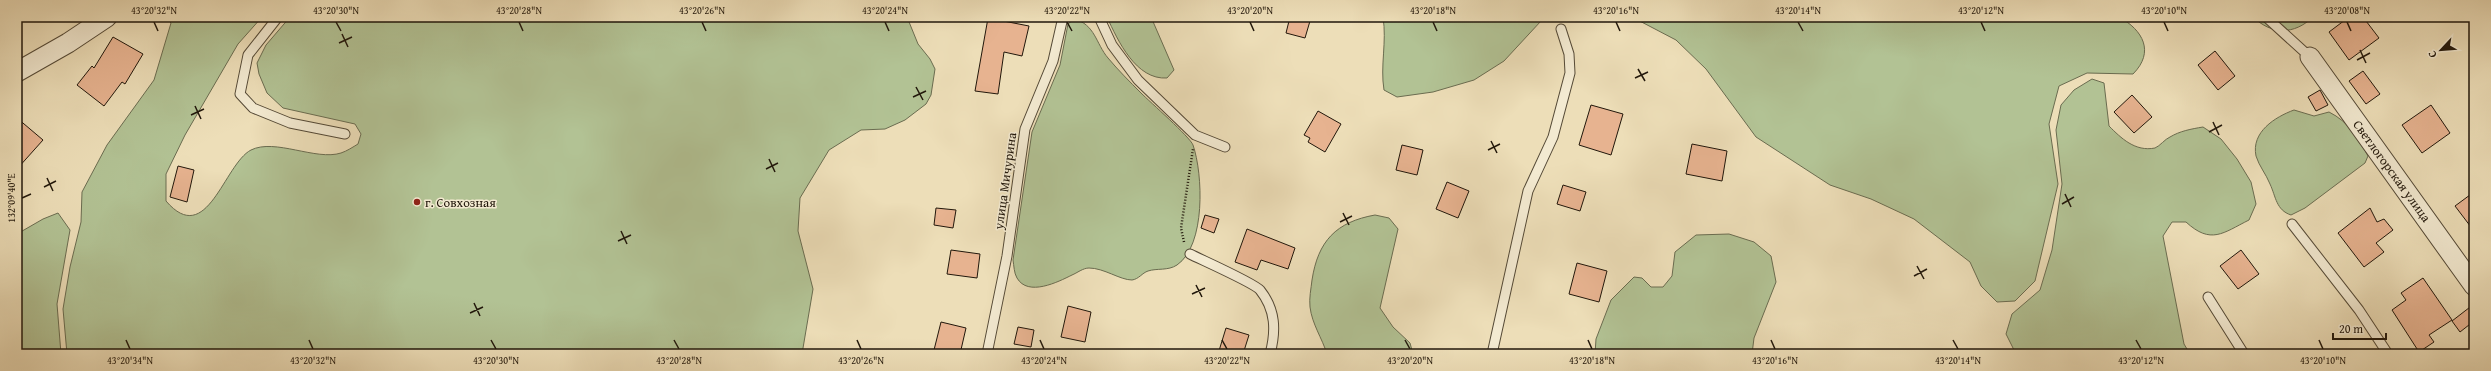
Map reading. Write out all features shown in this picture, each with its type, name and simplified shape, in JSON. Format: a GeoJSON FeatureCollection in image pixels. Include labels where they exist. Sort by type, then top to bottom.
{"type":"FeatureCollection","features":[{"type":"Feature","properties":{"kind":"street"},"geometry":{"type":"LineString","coordinates":[[17,72],[68,43],[107,17]]}},
{"type":"Feature","properties":{"kind":"street","name":"Светлогорская улица"},"geometry":{"type":"LineString","coordinates":[[2310,57],[2474,286]]}},
{"type":"Feature","properties":{"kind":"lane"},"geometry":{"type":"LineString","coordinates":[[278,17],[248,55],[240,94],[253,108],[290,123],[345,134]]}},
{"type":"Feature","properties":{"kind":"lane","name":"улица Мичурина"},"geometry":{"type":"LineString","coordinates":[[987,354],[1007,256],[1025,129],[1052,61],[1063,17]]}},
{"type":"Feature","properties":{"kind":"lane"},"geometry":{"type":"LineString","coordinates":[[1099,17],[1112,45],[1138,80],[1195,135],[1225,147]]}},
{"type":"Feature","properties":{"kind":"lane"},"geometry":{"type":"LineString","coordinates":[[2266,17],[2310,57]]}},
{"type":"Feature","properties":{"kind":"lane"},"geometry":{"type":"LineString","coordinates":[[1492,354],[1528,191],[1553,137],[1570,73],[1569,54],[1561,29]]}},
{"type":"Feature","properties":{"kind":"lane"},"geometry":{"type":"LineString","coordinates":[[2292,224],[2359,310],[2388,354]]}},
{"type":"Feature","properties":{"kind":"lane"},"geometry":{"type":"LineString","coordinates":[[1190,254],[1260,290],[1273,313],[1275,335],[1270,354]]}},
{"type":"Feature","properties":{"kind":"lane"},"geometry":{"type":"LineString","coordinates":[[2208,297],[2244,354]]}},
{"type":"Feature","properties":{"kind":"path"},"geometry":{"type":"LineString","coordinates":[[1190,254],[1184,241],[1181,228],[1195,135]]}},
{"type":"Feature","properties":{"kind":"green space"},"geometry":{"type":"Polygon","coordinates":[[[165,17],[262,17],[238,44],[185,135],[166,174],[166,201],[180,213],[193,215],[204,210],[214,199],[241,158],[251,150],[261,147],[272,147],[331,155],[341,153],[358,144],[361,134],[355,124],[283,108],[267,93],[259,74],[257,63],[266,45],[290,17],[907,17],[918,44],[930,59],[935,69],[931,95],[926,104],[905,120],[885,129],[861,130],[829,150],[800,198],[798,231],[813,289],[802,354],[67,354],[63,309],[70,267],[81,222],[82,192],[107,145],[154,80],[171,23],[165,17]]]}},
{"type":"Feature","properties":{"kind":"green space"},"geometry":{"type":"Polygon","coordinates":[[[1107,17],[1151,17],[1174,70],[1167,78],[1156,77],[1146,73],[1137,66],[1123,47],[1107,17]]]}},
{"type":"Feature","properties":{"kind":"green space"},"geometry":{"type":"Polygon","coordinates":[[[1383,17],[1550,17],[1541,21],[1504,61],[1474,80],[1433,92],[1397,97],[1384,90],[1383,17]]]}},
{"type":"Feature","properties":{"kind":"green space"},"geometry":{"type":"Polygon","coordinates":[[[1632,17],[2119,17],[2134,28],[2140,35],[2145,50],[2140,66],[2133,74],[2087,73],[2059,86],[2049,124],[2058,184],[2035,281],[2015,301],[1997,302],[1981,286],[1970,262],[1914,219],[1871,199],[1830,185],[1756,137],[1706,69],[1676,40],[1632,17]]]}},
{"type":"Feature","properties":{"kind":"green space"},"geometry":{"type":"Polygon","coordinates":[[[2253,17],[2313,17],[2306,23],[2291,30],[2275,30],[2260,23],[2253,17]]]}},
{"type":"Feature","properties":{"kind":"green space"},"geometry":{"type":"Polygon","coordinates":[[[1074,19],[1086,25],[1091,30],[1104,53],[1124,76],[1185,135],[1193,145],[1199,173],[1200,190],[1200,208],[1197,226],[1193,242],[1186,255],[1174,267],[1148,271],[1132,280],[1100,270],[1087,268],[1051,284],[1028,287],[1022,284],[1017,278],[1013,260],[1032,132],[1060,65],[1068,24],[1074,19]]]}},
{"type":"Feature","properties":{"kind":"green space"},"geometry":{"type":"Polygon","coordinates":[[[2092,79],[2104,83],[2109,126],[2129,143],[2141,148],[2155,148],[2168,138],[2178,133],[2203,127],[2221,139],[2237,159],[2251,182],[2256,204],[2249,220],[2232,229],[2210,235],[2195,229],[2186,222],[2172,222],[2163,236],[2184,344],[2190,354],[2016,354],[2006,334],[2012,314],[2040,290],[2052,250],[2062,184],[2056,130],[2061,105],[2074,90],[2092,79]]]}},
{"type":"Feature","properties":{"kind":"green space"},"geometry":{"type":"Polygon","coordinates":[[[2294,110],[2314,116],[2329,112],[2336,116],[2352,131],[2368,156],[2365,163],[2305,208],[2291,215],[2282,210],[2279,206],[2268,180],[2257,160],[2255,147],[2261,133],[2272,121],[2294,110]]]}},
{"type":"Feature","properties":{"kind":"green space"},"geometry":{"type":"Polygon","coordinates":[[[58,213],[70,230],[57,304],[61,354],[17,354],[17,234],[43,219],[58,213]]]}},
{"type":"Feature","properties":{"kind":"green space"},"geometry":{"type":"Polygon","coordinates":[[[1375,215],[1389,218],[1398,229],[1380,308],[1393,327],[1410,343],[1413,354],[1327,354],[1313,319],[1310,307],[1312,280],[1319,254],[1324,244],[1340,228],[1361,218],[1375,215]]]}},
{"type":"Feature","properties":{"kind":"green space"},"geometry":{"type":"Polygon","coordinates":[[[1729,234],[1754,242],[1771,256],[1776,282],[1754,338],[1752,354],[1595,354],[1596,339],[1611,300],[1634,277],[1642,278],[1651,287],[1663,287],[1672,276],[1675,252],[1696,235],[1729,234]]]}},
{"type":"Feature","properties":{"kind":"building"},"geometry":{"type":"Polygon","coordinates":[[[1290,17],[1310,21],[1305,38],[1286,33],[1290,17]]]}},
{"type":"Feature","properties":{"kind":"building"},"geometry":{"type":"Polygon","coordinates":[[[2349,17],[2363,17],[2379,38],[2349,60],[2329,32],[2349,17]]]}},
{"type":"Feature","properties":{"kind":"building"},"geometry":{"type":"Polygon","coordinates":[[[988,18],[1029,26],[1022,56],[1004,52],[998,94],[975,91],[988,18]]]}},
{"type":"Feature","properties":{"kind":"building"},"geometry":{"type":"Polygon","coordinates":[[[113,37],[143,54],[125,84],[122,82],[104,106],[77,85],[92,66],[94,68],[113,37]]]}},
{"type":"Feature","properties":{"kind":"building"},"geometry":{"type":"Polygon","coordinates":[[[2215,51],[2235,76],[2218,90],[2198,65],[2215,51]]]}},
{"type":"Feature","properties":{"kind":"building"},"geometry":{"type":"Polygon","coordinates":[[[2363,71],[2380,94],[2366,104],[2349,81],[2363,71]]]}},
{"type":"Feature","properties":{"kind":"building"},"geometry":{"type":"Polygon","coordinates":[[[2320,90],[2328,105],[2316,111],[2308,97],[2320,90]]]}},
{"type":"Feature","properties":{"kind":"building"},"geometry":{"type":"Polygon","coordinates":[[[2132,95],[2152,117],[2134,133],[2114,112],[2132,95]]]}},
{"type":"Feature","properties":{"kind":"building"},"geometry":{"type":"Polygon","coordinates":[[[1591,105],[1623,114],[1611,155],[1579,145],[1591,105]]]}},
{"type":"Feature","properties":{"kind":"building"},"geometry":{"type":"Polygon","coordinates":[[[2431,105],[2450,133],[2422,153],[2402,125],[2431,105]]]}},
{"type":"Feature","properties":{"kind":"building"},"geometry":{"type":"Polygon","coordinates":[[[1318,111],[1341,124],[1325,152],[1308,142],[1310,138],[1304,135],[1318,111]]]}},
{"type":"Feature","properties":{"kind":"building"},"geometry":{"type":"Polygon","coordinates":[[[17,118],[43,140],[17,169],[17,118]]]}},
{"type":"Feature","properties":{"kind":"building"},"geometry":{"type":"Polygon","coordinates":[[[1692,144],[1727,151],[1722,181],[1686,174],[1692,144]]]}},
{"type":"Feature","properties":{"kind":"building"},"geometry":{"type":"Polygon","coordinates":[[[1402,145],[1423,150],[1417,175],[1396,170],[1402,145]]]}},
{"type":"Feature","properties":{"kind":"building"},"geometry":{"type":"Polygon","coordinates":[[[178,166],[194,170],[187,202],[170,197],[178,166]]]}},
{"type":"Feature","properties":{"kind":"building"},"geometry":{"type":"Polygon","coordinates":[[[1447,182],[1469,191],[1458,218],[1436,209],[1447,182]]]}},
{"type":"Feature","properties":{"kind":"building"},"geometry":{"type":"Polygon","coordinates":[[[1563,185],[1586,192],[1580,211],[1557,204],[1563,185]]]}},
{"type":"Feature","properties":{"kind":"building"},"geometry":{"type":"Polygon","coordinates":[[[2474,192],[2474,231],[2455,206],[2474,192]]]}},
{"type":"Feature","properties":{"kind":"building"},"geometry":{"type":"Polygon","coordinates":[[[936,208],[956,210],[953,228],[934,225],[936,208]]]}},
{"type":"Feature","properties":{"kind":"building"},"geometry":{"type":"Polygon","coordinates":[[[2370,208],[2377,222],[2384,219],[2393,230],[2376,243],[2384,252],[2364,267],[2338,233],[2370,208]]]}},
{"type":"Feature","properties":{"kind":"building"},"geometry":{"type":"Polygon","coordinates":[[[1205,215],[1219,219],[1214,233],[1201,228],[1205,215]]]}},
{"type":"Feature","properties":{"kind":"building"},"geometry":{"type":"Polygon","coordinates":[[[1247,229],[1295,248],[1288,269],[1261,260],[1257,270],[1235,262],[1247,229]]]}},
{"type":"Feature","properties":{"kind":"building"},"geometry":{"type":"Polygon","coordinates":[[[951,250],[980,254],[977,278],[947,274],[951,250]]]}},
{"type":"Feature","properties":{"kind":"building"},"geometry":{"type":"Polygon","coordinates":[[[2241,250],[2259,274],[2238,289],[2220,266],[2241,250]]]}},
{"type":"Feature","properties":{"kind":"building"},"geometry":{"type":"Polygon","coordinates":[[[1577,263],[1607,271],[1599,302],[1569,294],[1577,263]]]}},
{"type":"Feature","properties":{"kind":"building"},"geometry":{"type":"Polygon","coordinates":[[[2423,278],[2452,320],[2429,335],[2434,342],[2419,352],[2392,310],[2406,300],[2401,293],[2423,278]]]}},
{"type":"Feature","properties":{"kind":"building"},"geometry":{"type":"Polygon","coordinates":[[[2474,304],[2474,321],[2460,332],[2452,321],[2474,304]]]}},
{"type":"Feature","properties":{"kind":"building"},"geometry":{"type":"Polygon","coordinates":[[[1068,306],[1091,312],[1085,342],[1061,337],[1068,306]]]}},
{"type":"Feature","properties":{"kind":"building"},"geometry":{"type":"Polygon","coordinates":[[[941,322],[966,328],[960,354],[933,354],[941,322]]]}},
{"type":"Feature","properties":{"kind":"building"},"geometry":{"type":"Polygon","coordinates":[[[1018,327],[1034,330],[1031,347],[1014,344],[1018,327]]]}},
{"type":"Feature","properties":{"kind":"building"},"geometry":{"type":"Polygon","coordinates":[[[1226,328],[1249,335],[1243,354],[1218,354],[1226,328]]]}},
{"type":"Feature","properties":{"kind":"place","name":"г. Совхозная"},"geometry":{"type":"Point","coordinates":[417,202]}}]}
